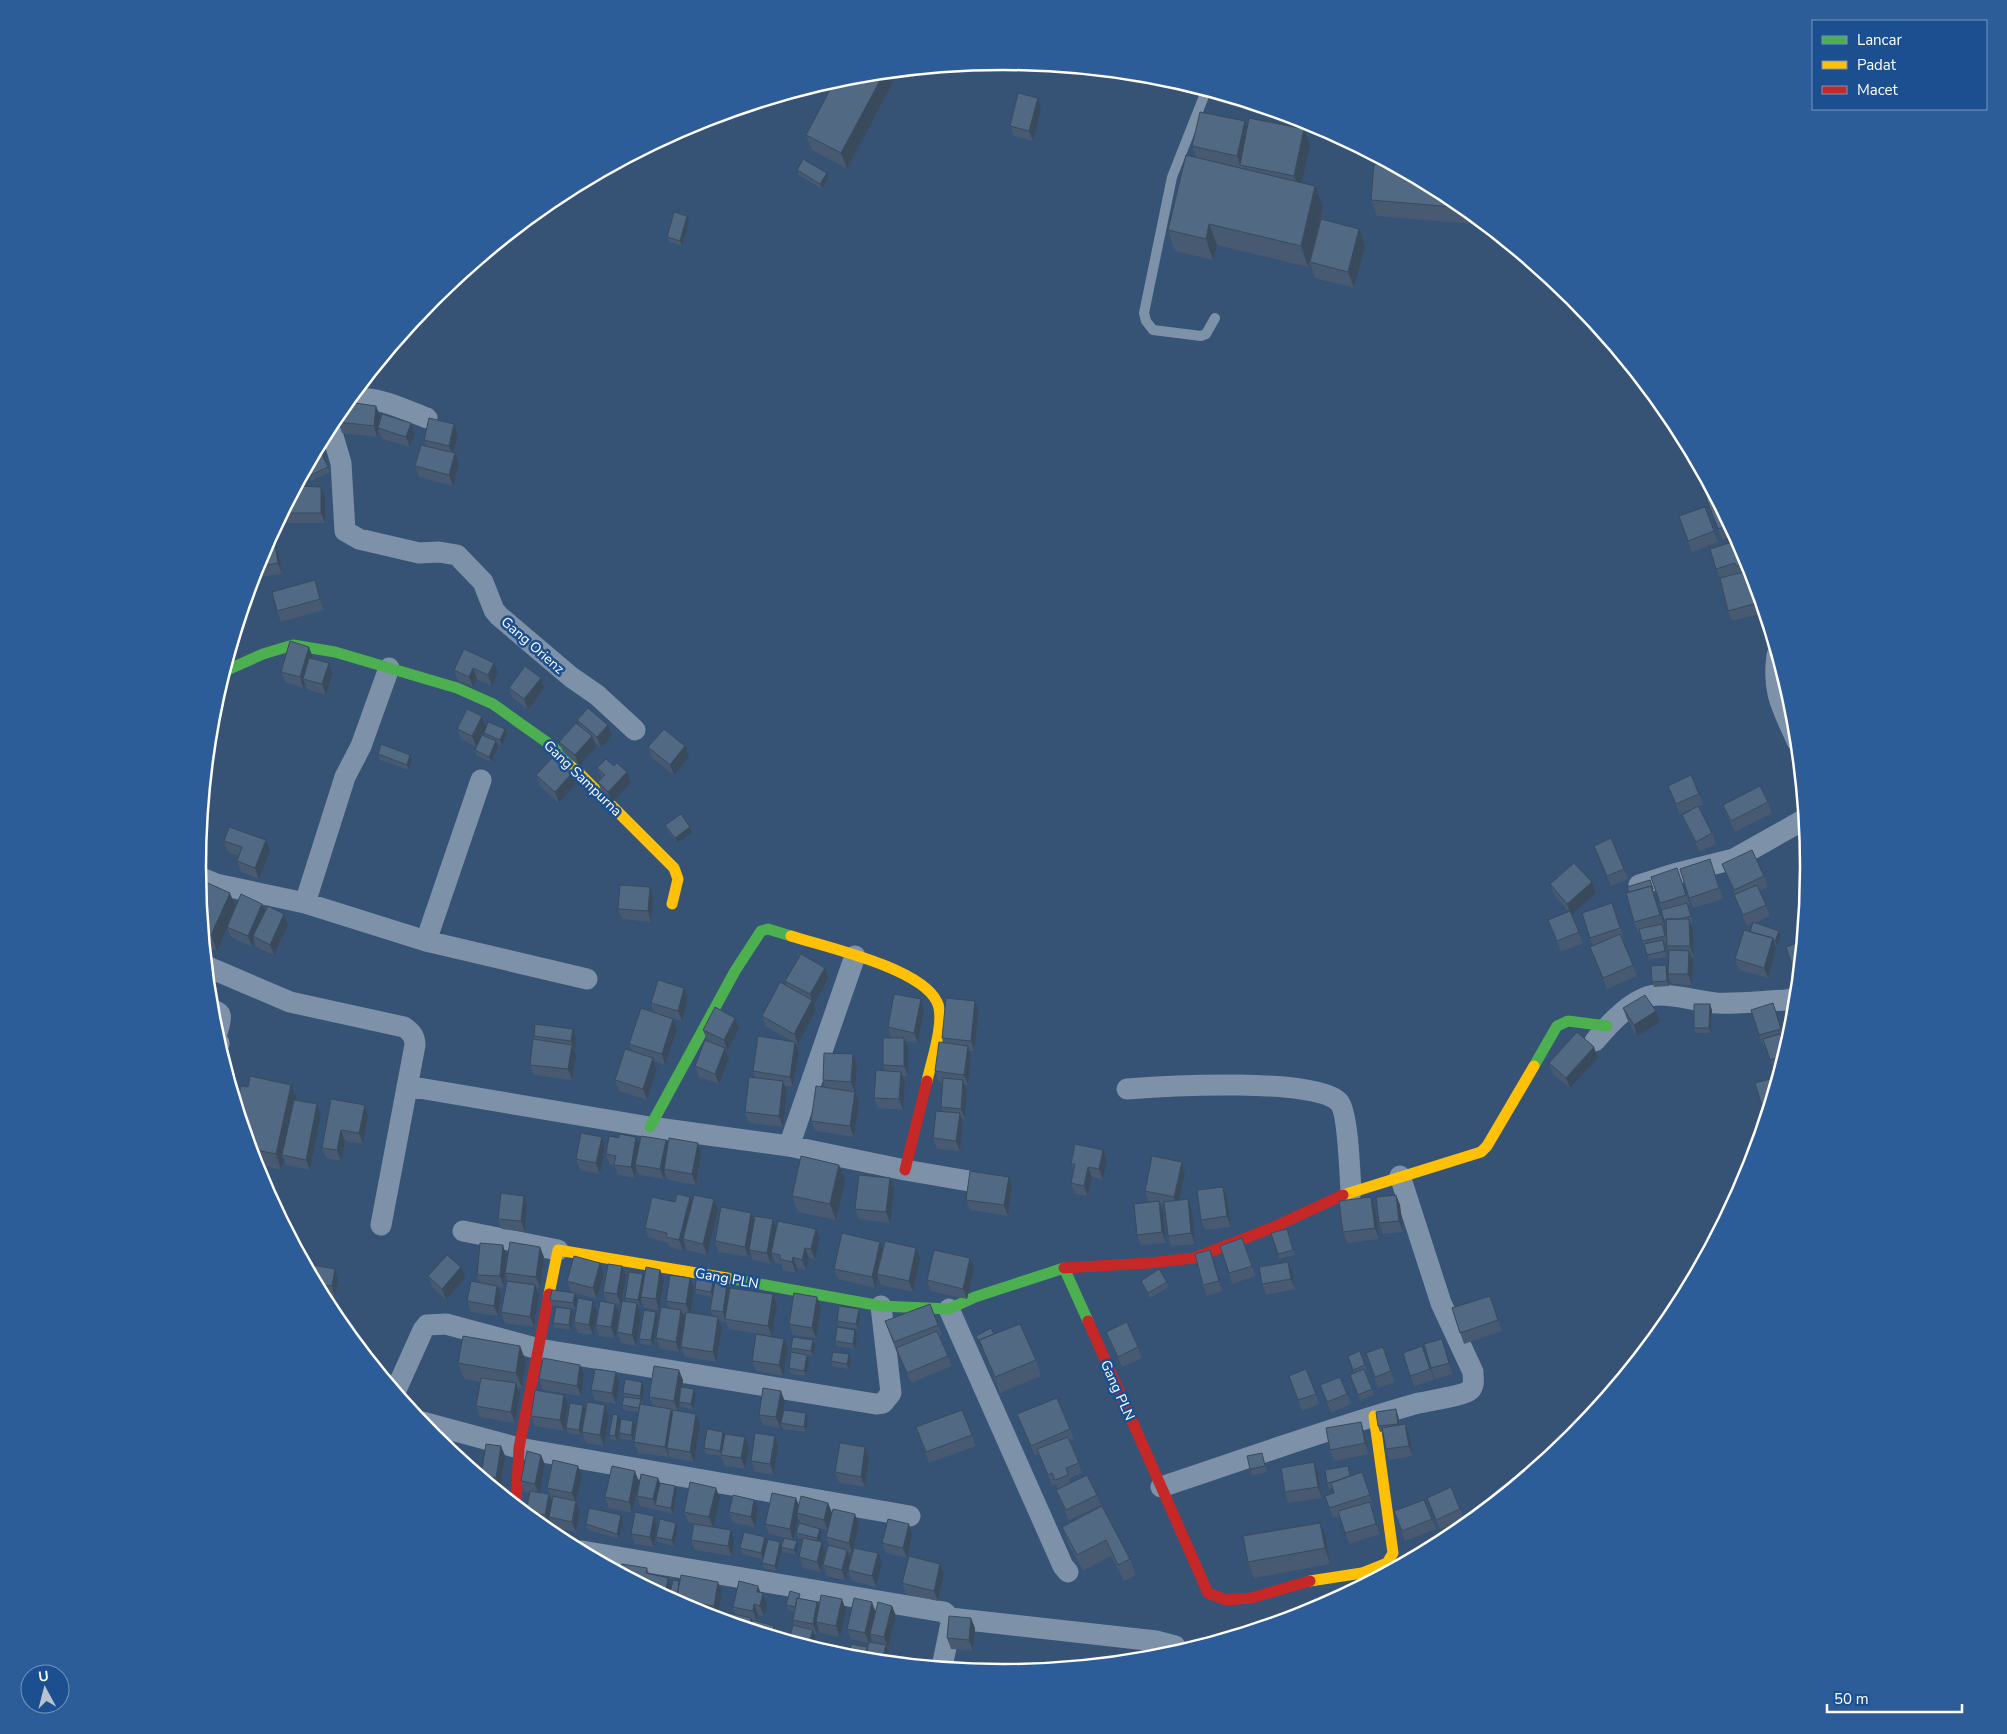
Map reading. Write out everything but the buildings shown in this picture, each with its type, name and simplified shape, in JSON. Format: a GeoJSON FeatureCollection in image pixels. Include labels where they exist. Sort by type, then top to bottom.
{"type":"FeatureCollection","features":[{"type":"Feature","properties":{"kind":"street"},"geometry":{"type":"LineString","coordinates":[[359,399],[369,399],[394,405],[427,418]]}},
{"type":"Feature","properties":{"kind":"street","name":"Gang Orienz"},"geometry":{"type":"LineString","coordinates":[[333,436],[342,464],[345,531],[359,539],[419,554],[438,552],[456,556],[483,582],[494,610],[499,616],[571,677],[597,695],[634,730]]}},
{"type":"Feature","properties":{"kind":"street","name":"Gang Sampurna"},"geometry":{"type":"LineString","coordinates":[[232,668],[263,654],[293,645],[335,652],[457,688],[493,704],[552,746],[674,868],[678,879],[672,904]]}},
{"type":"Feature","properties":{"kind":"street"},"geometry":{"type":"LineString","coordinates":[[305,903],[345,777],[361,746],[389,668]]}},
{"type":"Feature","properties":{"kind":"street"},"geometry":{"type":"LineString","coordinates":[[1775,670],[1777,696],[1786,715]]}},
{"type":"Feature","properties":{"kind":"street"},"geometry":{"type":"LineString","coordinates":[[426,941],[481,780]]}},
{"type":"Feature","properties":{"kind":"street"},"geometry":{"type":"LineString","coordinates":[[1639,886],[1674,874],[1734,859],[1799,822]]}},
{"type":"Feature","properties":{"kind":"street"},"geometry":{"type":"LineString","coordinates":[[207,880],[216,884],[305,903],[426,941],[587,979]]}},
{"type":"Feature","properties":{"kind":"street"},"geometry":{"type":"LineString","coordinates":[[650,1127],[735,971],[761,931],[764,929],[771,930],[891,967],[927,989],[938,1003],[940,1026],[905,1170]]}},
{"type":"Feature","properties":{"kind":"street"},"geometry":{"type":"LineString","coordinates":[[789,1146],[855,956]]}},
{"type":"Feature","properties":{"kind":"street"},"geometry":{"type":"LineString","coordinates":[[213,968],[290,1002],[404,1027],[411,1032],[415,1039],[381,1225]]}},
{"type":"Feature","properties":{"kind":"street"},"geometry":{"type":"LineString","coordinates":[[1064,1268],[1149,1263],[1194,1258],[1274,1227],[1351,1192],[1481,1152],[1488,1146],[1557,1026],[1568,1020],[1601,1034],[1630,1007],[1643,999],[1657,994],[1720,1003],[1789,999]]}},
{"type":"Feature","properties":{"kind":"street"},"geometry":{"type":"LineString","coordinates":[[1127,1088],[1208,1084],[1266,1085],[1329,1095],[1339,1102],[1344,1114],[1351,1192]]}},
{"type":"Feature","properties":{"kind":"street"},"geometry":{"type":"LineString","coordinates":[[407,1086],[650,1127],[789,1146],[969,1181]]}},
{"type":"Feature","properties":{"kind":"street"},"geometry":{"type":"LineString","coordinates":[[1161,1486],[1374,1416],[1422,1402],[1461,1395],[1470,1390],[1474,1383],[1473,1372],[1440,1303],[1400,1176]]}},
{"type":"Feature","properties":{"kind":"street"},"geometry":{"type":"LineString","coordinates":[[463,1231],[558,1250],[519,1448],[516,1498]]}},
{"type":"Feature","properties":{"kind":"street","name":"Gang PLN"},"geometry":{"type":"LineString","coordinates":[[558,1250],[677,1269],[881,1306],[949,1309],[975,1297],[1064,1268],[1208,1593],[1217,1597],[1238,1600],[1251,1598],[1300,1583],[1362,1573],[1387,1563],[1393,1553],[1374,1416]]}},
{"type":"Feature","properties":{"kind":"street"},"geometry":{"type":"LineString","coordinates":[[398,1385],[423,1330],[427,1325],[446,1324],[539,1349],[876,1404],[883,1403],[891,1393],[881,1306]]}},
{"type":"Feature","properties":{"kind":"street"},"geometry":{"type":"LineString","coordinates":[[949,1309],[1063,1566],[1068,1572]]}},
{"type":"Feature","properties":{"kind":"street"},"geometry":{"type":"LineString","coordinates":[[435,1425],[519,1448],[910,1516]]}},
{"type":"Feature","properties":{"kind":"street"},"geometry":{"type":"LineString","coordinates":[[600,1554],[940,1611],[950,1618],[1156,1641],[1173,1646]]}},
{"type":"Feature","properties":{"kind":"street"},"geometry":{"type":"LineString","coordinates":[[943,1661],[950,1618]]}},
{"type":"Feature","properties":{"kind":"lane"},"geometry":{"type":"LineString","coordinates":[[1204,96],[1172,177],[1144,313],[1146,321],[1153,330],[1201,336],[1206,334],[1215,318]]}},
{"type":"Feature","properties":{"kind":"lane"},"geometry":{"type":"LineString","coordinates":[[219,1007],[225,1009],[227,1015],[223,1028]]}},
{"type":"Feature","properties":{"kind":"traffic: fast"},"geometry":{"type":"LineString","coordinates":[[232,668],[263,654],[293,645],[335,652],[457,688],[493,704],[552,746],[573,767]]}},
{"type":"Feature","properties":{"kind":"traffic: fast"},"geometry":{"type":"LineString","coordinates":[[650,1127],[735,971],[761,931],[768,929],[791,936]]}},
{"type":"Feature","properties":{"kind":"traffic: fast"},"geometry":{"type":"LineString","coordinates":[[1534,1066],[1557,1026],[1568,1021],[1607,1026]]}},
{"type":"Feature","properties":{"kind":"traffic: fast"},"geometry":{"type":"LineString","coordinates":[[727,1278],[881,1306],[949,1309],[975,1297],[1064,1268],[1088,1321]]}},
{"type":"Feature","properties":{"kind":"traffic: slow"},"geometry":{"type":"LineString","coordinates":[[573,767],[674,868],[678,879],[672,904]]}},
{"type":"Feature","properties":{"kind":"traffic: slow"},"geometry":{"type":"LineString","coordinates":[[791,936],[871,960],[893,969],[928,990],[937,1002],[940,1019],[937,1041],[927,1081]]}},
{"type":"Feature","properties":{"kind":"traffic: slow"},"geometry":{"type":"LineString","coordinates":[[1343,1195],[1481,1152],[1487,1146],[1534,1066]]}},
{"type":"Feature","properties":{"kind":"traffic: slow"},"geometry":{"type":"LineString","coordinates":[[549,1294],[558,1250],[727,1278]]}},
{"type":"Feature","properties":{"kind":"traffic: slow"},"geometry":{"type":"LineString","coordinates":[[1310,1581],[1362,1573],[1387,1563],[1393,1553],[1374,1416]]}},
{"type":"Feature","properties":{"kind":"traffic: jam"},"geometry":{"type":"LineString","coordinates":[[905,1170],[927,1081]]}},
{"type":"Feature","properties":{"kind":"traffic: jam"},"geometry":{"type":"LineString","coordinates":[[1064,1268],[1149,1263],[1194,1258],[1274,1227],[1343,1195]]}},
{"type":"Feature","properties":{"kind":"traffic: jam"},"geometry":{"type":"LineString","coordinates":[[516,1498],[519,1448],[549,1294]]}},
{"type":"Feature","properties":{"kind":"traffic: jam"},"geometry":{"type":"LineString","coordinates":[[1088,1321],[1208,1593],[1226,1600],[1251,1598],[1310,1581]]}}]}
